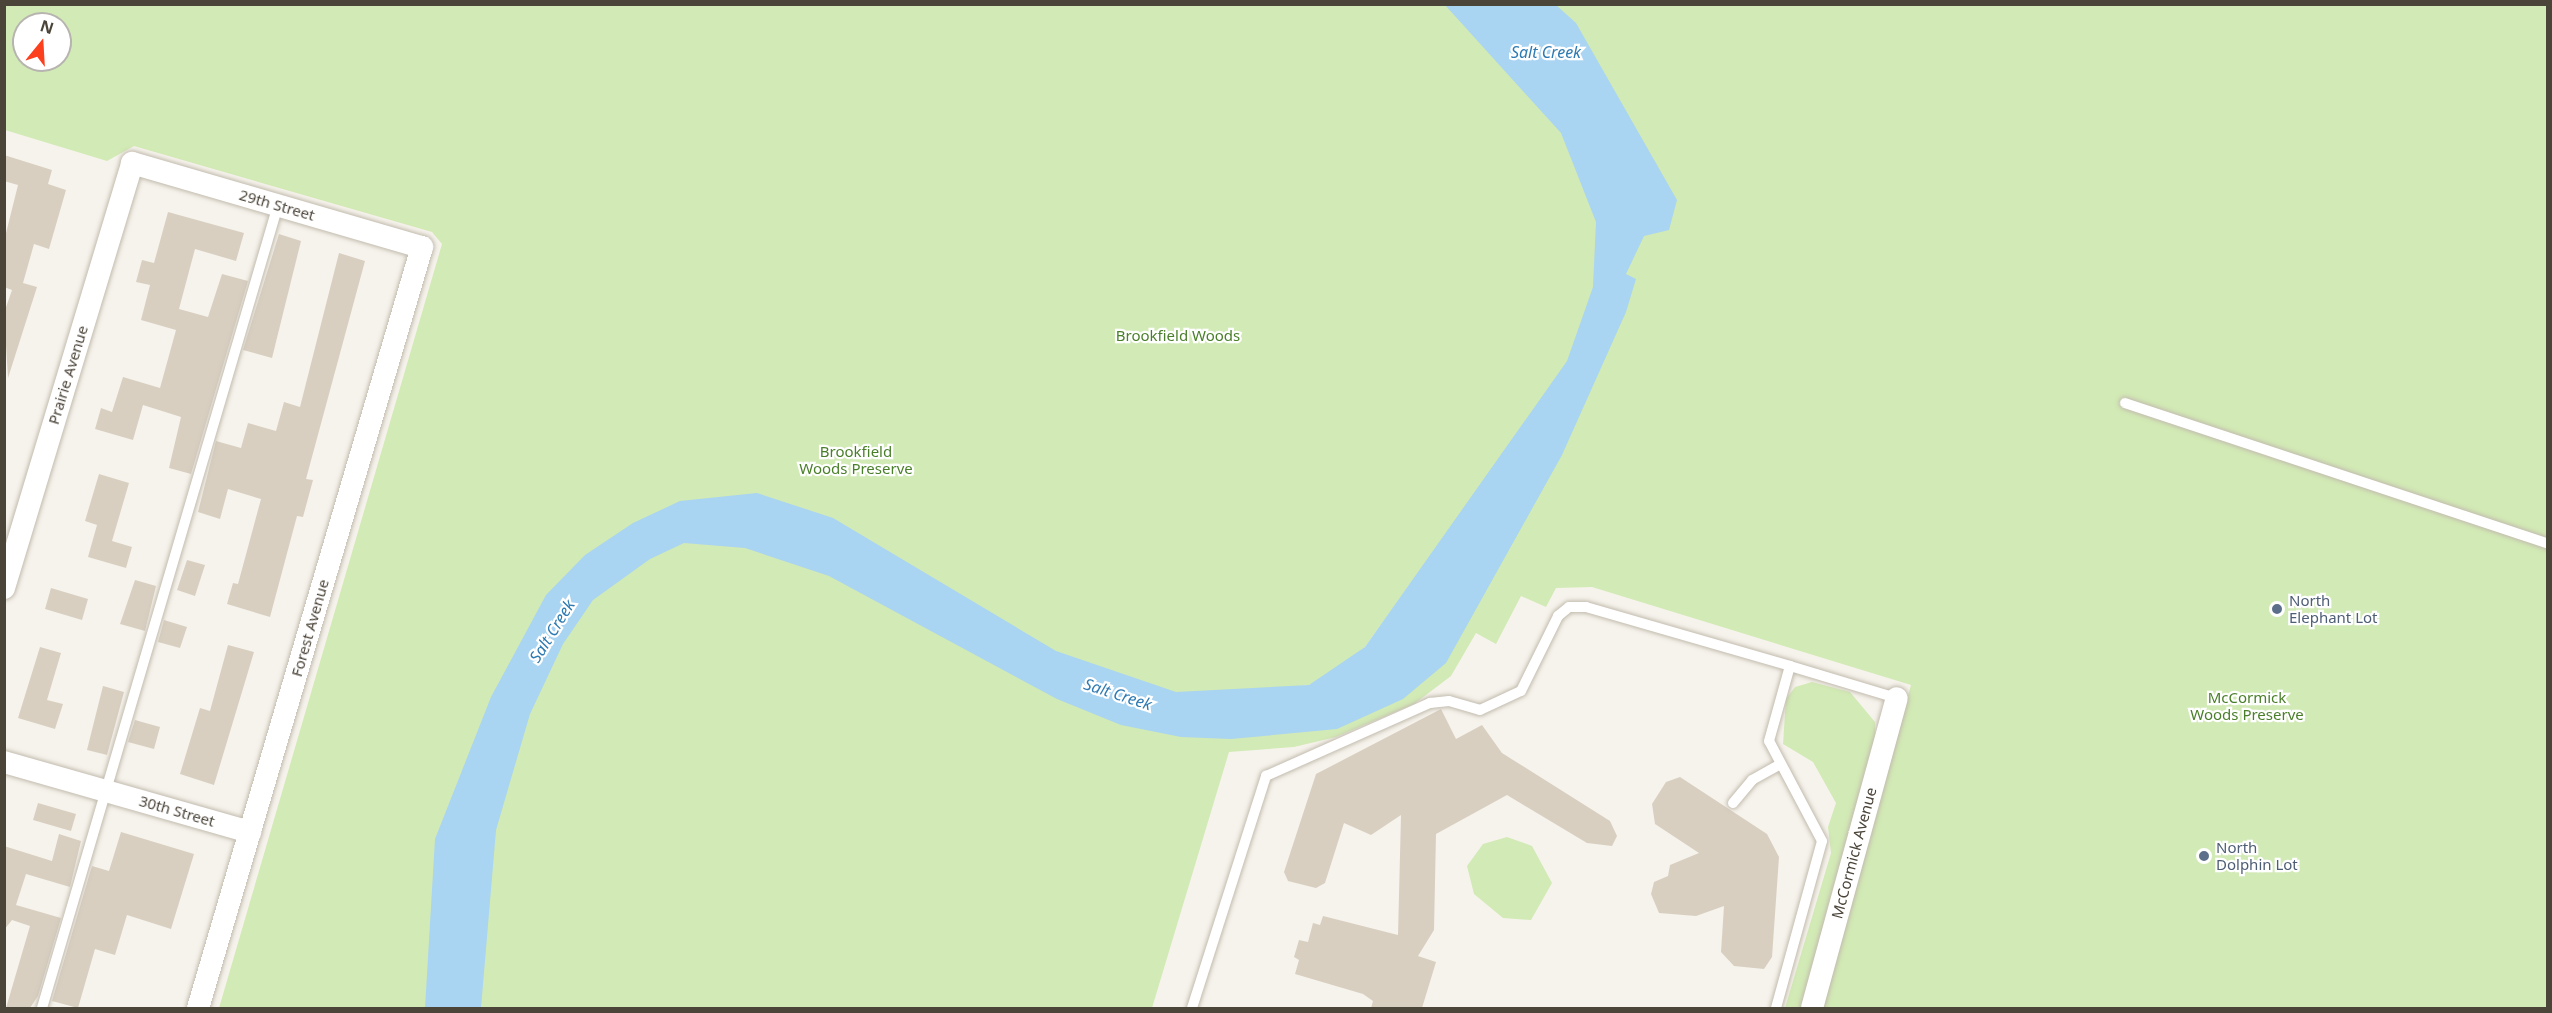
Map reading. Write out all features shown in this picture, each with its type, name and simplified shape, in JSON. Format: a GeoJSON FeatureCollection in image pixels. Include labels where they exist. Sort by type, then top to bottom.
{"type":"FeatureCollection","features":[{"type":"Feature","properties":{"kind":"street","name":"29th Street"},"geometry":{"type":"LineString","coordinates":[[132,163],[422,247]]}},
{"type":"Feature","properties":{"kind":"street","name":"Prairie Avenue"},"geometry":{"type":"LineString","coordinates":[[4,588],[132,163]]}},
{"type":"Feature","properties":{"kind":"street","name":"Forest Avenue"},"geometry":{"type":"LineString","coordinates":[[198,1008],[422,247]]}},
{"type":"Feature","properties":{"kind":"street","name":"McCormick Avenue"},"geometry":{"type":"LineString","coordinates":[[1812,1008],[1897,698]]}},
{"type":"Feature","properties":{"kind":"street","name":"30th Street"},"geometry":{"type":"LineString","coordinates":[[4,762],[250,832]]}},
{"type":"Feature","properties":{"kind":"lane"},"geometry":{"type":"LineString","coordinates":[[42,1008],[278,205]]}},
{"type":"Feature","properties":{"kind":"lane"},"geometry":{"type":"LineString","coordinates":[[2126,403],[2547,544]]}},
{"type":"Feature","properties":{"kind":"lane"},"geometry":{"type":"LineString","coordinates":[[1192,1008],[1266,776],[1430,703],[1449,701],[1480,710],[1521,691],[1558,616],[1569,608],[1586,607],[1897,698]]}},
{"type":"Feature","properties":{"kind":"lane"},"geometry":{"type":"LineString","coordinates":[[1776,1008],[1822,841],[1779,765],[1770,730],[1790,666]]}},
{"type":"Feature","properties":{"kind":"lane"},"geometry":{"type":"LineString","coordinates":[[1733,803],[1752,780],[1779,765]]}},
{"type":"Feature","properties":{"kind":"green space","name":"Brookfield Woods Preserve"},"geometry":{"type":"Polygon","coordinates":[[[4,5],[2547,5],[2547,1008],[1819,1008],[1911,685],[1592,587],[1556,588],[1546,607],[1521,596],[1496,644],[1476,633],[1451,676],[1414,704],[1336,737],[1294,747],[1229,752],[1152,1008],[219,1008],[442,244],[432,232],[134,146],[107,161],[5,130],[4,5]],[[1441,541],[1365,647],[1332,674],[1309,685],[1247,692],[1337,729],[1441,541]]]}},
{"type":"Feature","properties":{"kind":"green space"},"geometry":{"type":"Polygon","coordinates":[[[1812,682],[1850,692],[1875,722],[1875,750],[1802,1008],[1785,1008],[1831,853],[1828,827],[1836,803],[1813,762],[1783,744],[1786,699],[1795,687],[1812,682]]]}},
{"type":"Feature","properties":{"kind":"green space"},"geometry":{"type":"Polygon","coordinates":[[[1507,837],[1532,846],[1552,883],[1531,920],[1503,918],[1474,894],[1467,866],[1483,844],[1507,837]]]}},
{"type":"Feature","properties":{"kind":"water","name":"Salt Creek"},"geometry":{"type":"Polygon","coordinates":[[[1445,5],[1556,5],[1576,23],[1677,200],[1669,230],[1644,236],[1626,274],[1636,279],[1626,312],[1562,455],[1446,663],[1403,699],[1337,729],[1231,739],[1181,737],[1121,725],[1057,699],[829,576],[745,548],[684,543],[650,559],[593,600],[563,644],[530,714],[496,830],[481,1008],[425,1008],[435,839],[491,697],[546,595],[585,555],[633,523],[680,501],[757,493],[833,518],[1056,651],[1176,692],[1309,685],[1365,647],[1567,361],[1593,287],[1596,222],[1561,133],[1445,5]]]}},
{"type":"Feature","properties":{"kind":"building"},"geometry":{"type":"Polygon","coordinates":[[[4,155],[52,170],[48,184],[66,190],[49,249],[34,244],[23,283],[37,287],[8,378],[4,313],[12,290],[4,287],[4,241],[18,185],[4,181],[4,155]]]}},
{"type":"Feature","properties":{"kind":"building"},"geometry":{"type":"Polygon","coordinates":[[[168,212],[244,233],[236,261],[195,249],[179,309],[208,317],[222,274],[248,281],[191,474],[169,468],[181,417],[143,405],[133,440],[95,429],[101,408],[112,412],[123,377],[160,388],[176,330],[141,320],[150,285],[136,282],[142,260],[154,263],[168,212]]]}},
{"type":"Feature","properties":{"kind":"building"},"geometry":{"type":"Polygon","coordinates":[[[279,234],[301,241],[272,358],[243,350],[279,234]]]}},
{"type":"Feature","properties":{"kind":"building"},"geometry":{"type":"Polygon","coordinates":[[[339,253],[365,261],[306,479],[313,480],[303,517],[297,516],[270,617],[227,604],[233,583],[238,584],[261,499],[228,489],[220,519],[198,512],[216,441],[241,448],[248,423],[276,431],[284,402],[300,407],[339,253]]]}},
{"type":"Feature","properties":{"kind":"building"},"geometry":{"type":"Polygon","coordinates":[[[99,474],[129,483],[112,541],[132,547],[126,568],[88,557],[97,525],[85,521],[99,474]]]}},
{"type":"Feature","properties":{"kind":"building"},"geometry":{"type":"Polygon","coordinates":[[[187,560],[205,565],[195,596],[177,590],[187,560]]]}},
{"type":"Feature","properties":{"kind":"building"},"geometry":{"type":"Polygon","coordinates":[[[135,580],[156,586],[145,631],[120,624],[135,580]]]}},
{"type":"Feature","properties":{"kind":"building"},"geometry":{"type":"Polygon","coordinates":[[[51,588],[88,599],[82,620],[45,609],[51,588]]]}},
{"type":"Feature","properties":{"kind":"building"},"geometry":{"type":"Polygon","coordinates":[[[164,620],[187,627],[180,648],[158,642],[164,620]]]}},
{"type":"Feature","properties":{"kind":"building"},"geometry":{"type":"Polygon","coordinates":[[[228,645],[254,652],[214,785],[180,774],[200,708],[210,711],[228,645]]]}},
{"type":"Feature","properties":{"kind":"building"},"geometry":{"type":"Polygon","coordinates":[[[40,647],[61,653],[47,700],[63,704],[55,729],[18,718],[40,647]]]}},
{"type":"Feature","properties":{"kind":"building"},"geometry":{"type":"Polygon","coordinates":[[[103,686],[124,692],[107,755],[87,750],[103,686]]]}},
{"type":"Feature","properties":{"kind":"building"},"geometry":{"type":"Polygon","coordinates":[[[1441,709],[1456,739],[1482,725],[1502,753],[1610,821],[1617,836],[1612,846],[1587,843],[1507,795],[1436,834],[1434,930],[1418,956],[1436,962],[1422,1008],[1371,1008],[1373,1001],[1363,994],[1295,974],[1299,960],[1294,957],[1299,940],[1308,942],[1313,923],[1320,925],[1323,916],[1398,935],[1401,815],[1371,835],[1344,823],[1325,883],[1316,888],[1288,881],[1284,872],[1316,774],[1441,709]]]}},
{"type":"Feature","properties":{"kind":"building"},"geometry":{"type":"Polygon","coordinates":[[[135,720],[160,727],[154,749],[128,742],[135,720]]]}},
{"type":"Feature","properties":{"kind":"building"},"geometry":{"type":"Polygon","coordinates":[[[1680,777],[1767,834],[1779,857],[1772,957],[1764,969],[1734,966],[1721,952],[1724,906],[1696,916],[1659,913],[1651,894],[1654,882],[1668,876],[1670,865],[1699,853],[1655,824],[1652,804],[1666,782],[1680,777]]]}},
{"type":"Feature","properties":{"kind":"building"},"geometry":{"type":"Polygon","coordinates":[[[38,803],[76,814],[71,831],[33,820],[38,803]]]}},
{"type":"Feature","properties":{"kind":"building"},"geometry":{"type":"Polygon","coordinates":[[[121,832],[194,854],[171,929],[127,915],[115,955],[95,949],[78,1008],[52,1001],[92,866],[109,871],[121,832]]]}},
{"type":"Feature","properties":{"kind":"building"},"geometry":{"type":"Polygon","coordinates":[[[59,834],[81,841],[70,887],[26,874],[16,905],[61,918],[38,996],[30,1008],[6,1008],[30,926],[12,920],[4,930],[4,846],[52,861],[59,834]]]}},
{"type":"Feature","properties":{"kind":"place","name":"North Elephant Lot"},"geometry":{"type":"Point","coordinates":[2277,609]}},
{"type":"Feature","properties":{"kind":"place","name":"North Dolphin Lot"},"geometry":{"type":"Point","coordinates":[2204,856]}},
{"type":"Feature","properties":{"kind":"park label","name":"Brookfield Woods"},"geometry":{"type":"Point","coordinates":[1178,336]}},
{"type":"Feature","properties":{"kind":"park label","name":"McCormick Woods Preserve"},"geometry":{"type":"Point","coordinates":[2247,706]}}]}
